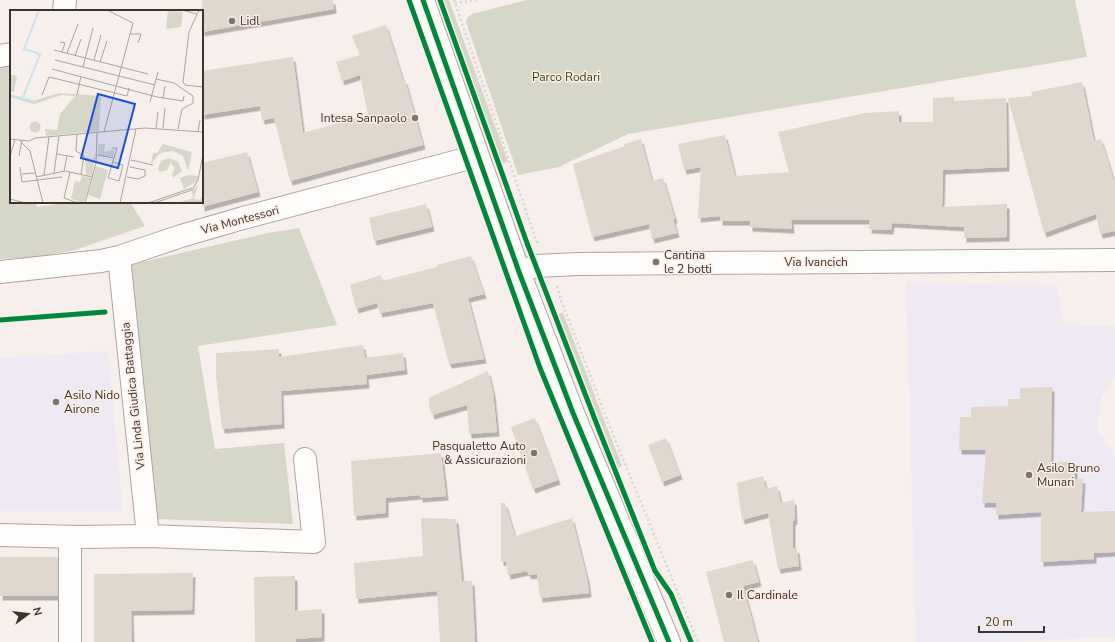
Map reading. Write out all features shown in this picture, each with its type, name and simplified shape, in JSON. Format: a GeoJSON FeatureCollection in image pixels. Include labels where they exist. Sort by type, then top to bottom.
{"type":"FeatureCollection","features":[{"type":"Feature","properties":{"kind":"street"},"geometry":{"type":"LineString","coordinates":[[64,10],[65,0]]}},
{"type":"Feature","properties":{"kind":"street"},"geometry":{"type":"LineString","coordinates":[[423,0],[519,272],[573,413],[669,642]]}},
{"type":"Feature","properties":{"kind":"street"},"geometry":{"type":"LineString","coordinates":[[0,56],[10,54]]}},
{"type":"Feature","properties":{"kind":"street","name":"Via Montessori"},"geometry":{"type":"LineString","coordinates":[[0,272],[101,261],[119,257],[243,218],[477,156]]}},
{"type":"Feature","properties":{"kind":"street","name":"Via Linda Giudica Battaggia"},"geometry":{"type":"LineString","coordinates":[[119,257],[148,536]]}},
{"type":"Feature","properties":{"kind":"street","name":"Via Ivancich"},"geometry":{"type":"LineString","coordinates":[[519,272],[536,266],[578,264],[1115,260]]}},
{"type":"Feature","properties":{"kind":"street"},"geometry":{"type":"LineString","coordinates":[[0,535],[70,537],[148,536],[314,542],[305,459]]}},
{"type":"Feature","properties":{"kind":"street"},"geometry":{"type":"LineString","coordinates":[[70,537],[70,642]]}},
{"type":"Feature","properties":{"kind":"path"},"geometry":{"type":"LineString","coordinates":[[478,0],[454,2],[535,237],[540,246]]}},
{"type":"Feature","properties":{"kind":"path"},"geometry":{"type":"LineString","coordinates":[[704,0],[710,27],[802,10],[801,0]]}},
{"type":"Feature","properties":{"kind":"path"},"geometry":{"type":"LineString","coordinates":[[29,203],[39,268]]}},
{"type":"Feature","properties":{"kind":"path"},"geometry":{"type":"LineString","coordinates":[[559,283],[557,286],[561,300],[610,427],[698,642]]}},
{"type":"Feature","properties":{"kind":"shaded area"},"geometry":{"type":"Polygon","coordinates":[[[906,283],[1057,285],[1063,324],[1115,327],[1115,378],[1101,397],[1098,430],[1115,457],[1115,637],[995,642],[916,642],[906,283]]]}},
{"type":"Feature","properties":{"kind":"shaded area","name":"Asilo Nido Airone"},"geometry":{"type":"Polygon","coordinates":[[[108,351],[123,511],[0,511],[0,358],[108,351]]]}},
{"type":"Feature","properties":{"kind":"green space"},"geometry":{"type":"Polygon","coordinates":[[[443,0],[449,0],[508,162],[502,163],[443,0]]]}},
{"type":"Feature","properties":{"kind":"green space","name":"Parco Rodari"},"geometry":{"type":"Polygon","coordinates":[[[527,0],[1075,0],[1087,57],[628,134],[559,167],[518,175],[466,22],[468,17],[472,14],[527,0]]]}},
{"type":"Feature","properties":{"kind":"green space"},"geometry":{"type":"Polygon","coordinates":[[[0,65],[10,65],[10,203],[36,203],[37,207],[66,203],[131,203],[145,226],[75,250],[37,257],[0,259],[0,65]]]}},
{"type":"Feature","properties":{"kind":"green space"},"geometry":{"type":"Polygon","coordinates":[[[299,228],[337,325],[198,346],[215,449],[284,443],[293,524],[157,519],[129,265],[268,233],[299,228]]]}},
{"type":"Feature","properties":{"kind":"green space"},"geometry":{"type":"Polygon","coordinates":[[[563,313],[622,466],[618,468],[558,314],[563,313]]]}},
{"type":"Feature","properties":{"kind":"building","name":"Lidl"},"geometry":{"type":"Polygon","coordinates":[[[202,0],[333,0],[334,9],[203,32],[202,0]]]}},
{"type":"Feature","properties":{"kind":"building"},"geometry":{"type":"Polygon","coordinates":[[[386,25],[403,80],[405,80],[423,145],[290,181],[274,118],[262,120],[260,106],[203,115],[203,71],[293,57],[303,133],[368,115],[360,75],[342,81],[336,62],[360,55],[352,36],[386,25]]]}},
{"type":"Feature","properties":{"kind":"building"},"geometry":{"type":"Polygon","coordinates":[[[1082,82],[1094,141],[1101,139],[1115,184],[1115,231],[1100,234],[1096,214],[1044,233],[1008,98],[1032,96],[1031,92],[1082,82]]]}},
{"type":"Feature","properties":{"kind":"building"},"geometry":{"type":"Polygon","coordinates":[[[954,97],[954,101],[1006,98],[1007,167],[943,170],[942,207],[1007,204],[1007,237],[964,238],[964,227],[892,223],[891,230],[869,229],[870,220],[791,220],[792,229],[750,227],[750,221],[720,221],[720,216],[698,218],[701,167],[684,170],[678,144],[725,135],[735,176],[789,172],[778,132],[865,113],[899,111],[899,122],[933,122],[933,98],[954,97]]]}},
{"type":"Feature","properties":{"kind":"building"},"geometry":{"type":"Polygon","coordinates":[[[641,139],[652,181],[663,178],[675,219],[673,219],[677,233],[652,239],[649,224],[592,237],[573,164],[641,139]]]}},
{"type":"Feature","properties":{"kind":"building"},"geometry":{"type":"Polygon","coordinates":[[[247,152],[258,192],[202,207],[203,163],[247,152]]]}},
{"type":"Feature","properties":{"kind":"building"},"geometry":{"type":"Polygon","coordinates":[[[426,204],[432,227],[374,241],[369,218],[426,204]]]}},
{"type":"Feature","properties":{"kind":"building"},"geometry":{"type":"Polygon","coordinates":[[[471,256],[484,294],[468,298],[484,359],[449,364],[433,303],[380,313],[377,303],[356,309],[350,285],[381,275],[382,281],[437,267],[437,265],[471,256]]]}},
{"type":"Feature","properties":{"kind":"building"},"geometry":{"type":"Polygon","coordinates":[[[363,345],[365,358],[403,353],[405,370],[366,375],[367,384],[281,391],[282,424],[222,429],[216,377],[216,353],[279,349],[279,357],[363,345]]]}},
{"type":"Feature","properties":{"kind":"building"},"geometry":{"type":"Polygon","coordinates":[[[488,371],[493,392],[497,432],[469,434],[467,405],[432,415],[429,405],[429,398],[488,371]]]}},
{"type":"Feature","properties":{"kind":"building","name":"Asilo Bruno Munari"},"geometry":{"type":"Polygon","coordinates":[[[1052,387],[1051,462],[1075,462],[1075,479],[1083,479],[1081,512],[1115,511],[1115,552],[1094,553],[1094,559],[1041,562],[1041,512],[996,515],[996,503],[982,503],[986,450],[959,450],[960,417],[971,417],[971,407],[1008,406],[1008,399],[1020,399],[1020,388],[1052,387]]]}},
{"type":"Feature","properties":{"kind":"building","name":"Pasqualetto Auto & Assicurazioni"},"geometry":{"type":"Polygon","coordinates":[[[535,418],[558,480],[533,489],[511,427],[535,418]]]}},
{"type":"Feature","properties":{"kind":"building"},"geometry":{"type":"Polygon","coordinates":[[[666,438],[680,475],[662,482],[648,445],[666,438]]]}},
{"type":"Feature","properties":{"kind":"building"},"geometry":{"type":"Polygon","coordinates":[[[441,453],[446,496],[420,498],[420,495],[386,498],[386,513],[354,516],[351,461],[441,453]]]}},
{"type":"Feature","properties":{"kind":"building"},"geometry":{"type":"Polygon","coordinates":[[[763,476],[766,489],[777,486],[781,503],[794,500],[795,520],[793,521],[793,548],[797,549],[799,566],[778,569],[768,513],[742,520],[737,483],[763,476]]]}},
{"type":"Feature","properties":{"kind":"building"},"geometry":{"type":"Polygon","coordinates":[[[501,503],[505,503],[515,536],[572,518],[587,578],[589,593],[540,598],[537,574],[529,575],[527,571],[508,575],[506,562],[501,561],[501,503]]]}},
{"type":"Feature","properties":{"kind":"building"},"geometry":{"type":"Polygon","coordinates":[[[421,518],[456,519],[462,581],[472,581],[475,642],[440,642],[437,591],[356,599],[354,563],[423,556],[421,518]]]}},
{"type":"Feature","properties":{"kind":"building"},"geometry":{"type":"Polygon","coordinates":[[[0,557],[58,557],[58,596],[0,596],[0,557]]]}},
{"type":"Feature","properties":{"kind":"building","name":"Il Cardinale"},"geometry":{"type":"Polygon","coordinates":[[[753,560],[759,582],[743,586],[758,642],[724,642],[706,572],[753,560]]]}},
{"type":"Feature","properties":{"kind":"building"},"geometry":{"type":"Polygon","coordinates":[[[193,573],[192,610],[131,611],[132,642],[94,642],[94,574],[193,573]]]}},
{"type":"Feature","properties":{"kind":"building"},"geometry":{"type":"Polygon","coordinates":[[[295,576],[295,611],[322,609],[322,637],[296,639],[296,642],[255,642],[254,577],[295,576]]]}},
{"type":"Feature","properties":{"kind":"cycle path"},"geometry":{"type":"LineString","coordinates":[[409,0],[540,368],[652,642]]}},
{"type":"Feature","properties":{"kind":"cycle path"},"geometry":{"type":"LineString","coordinates":[[423,0],[519,272],[573,413],[669,642]]}},
{"type":"Feature","properties":{"kind":"cycle path"},"geometry":{"type":"LineString","coordinates":[[440,0],[527,243],[599,430],[655,571],[671,594],[691,642]]}},
{"type":"Feature","properties":{"kind":"cycle path"},"geometry":{"type":"LineString","coordinates":[[0,320],[105,312]]}},
{"type":"Feature","properties":{"kind":"place","name":"Lidl"},"geometry":{"type":"Point","coordinates":[232,21]}},
{"type":"Feature","properties":{"kind":"place","name":"Intesa Sanpaolo"},"geometry":{"type":"Point","coordinates":[415,118]}},
{"type":"Feature","properties":{"kind":"place","name":"Cantina le 2 botti"},"geometry":{"type":"Point","coordinates":[656,262]}},
{"type":"Feature","properties":{"kind":"place","name":"Asilo Nido Airone"},"geometry":{"type":"Point","coordinates":[56,402]}},
{"type":"Feature","properties":{"kind":"place","name":"Pasqualetto Auto & Assicurazioni"},"geometry":{"type":"Point","coordinates":[534,453]}},
{"type":"Feature","properties":{"kind":"place","name":"Asilo Bruno Munari"},"geometry":{"type":"Point","coordinates":[1029,475]}},
{"type":"Feature","properties":{"kind":"place","name":"Il Cardinale"},"geometry":{"type":"Point","coordinates":[729,595]}}]}
